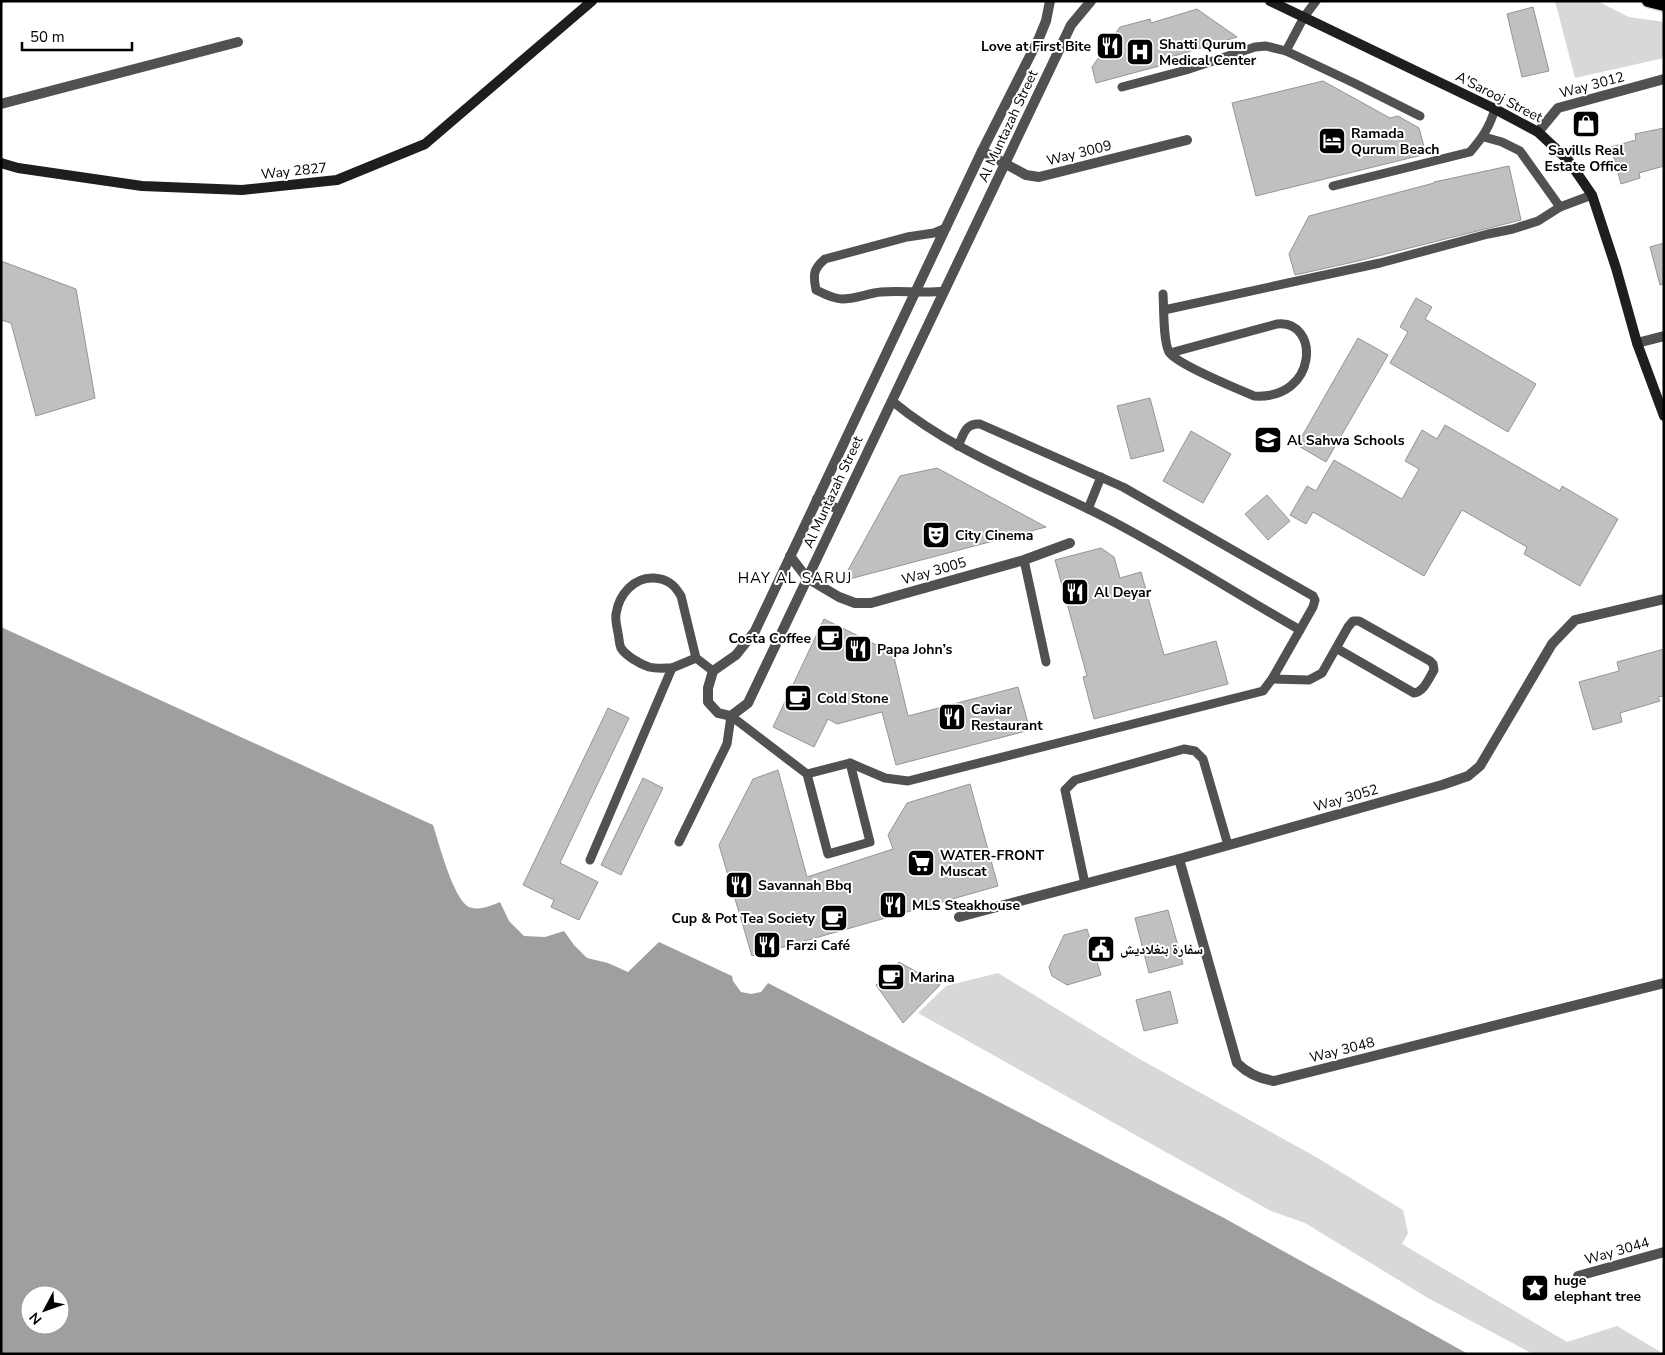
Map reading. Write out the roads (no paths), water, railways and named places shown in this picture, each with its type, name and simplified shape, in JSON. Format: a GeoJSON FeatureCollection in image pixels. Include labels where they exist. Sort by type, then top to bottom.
{"type":"FeatureCollection","features":[{"type":"Feature","properties":{"kind":"main road"},"geometry":{"type":"LineString","coordinates":[[1648,1],[1664,5]]}},
{"type":"Feature","properties":{"kind":"street","name":"Way 2827"},"geometry":{"type":"LineString","coordinates":[[1,163],[18,168],[142,186],[242,190],[337,180],[425,144],[592,1]]}},
{"type":"Feature","properties":{"kind":"street","name":"Al Muntazah Street"},"geometry":{"type":"LineString","coordinates":[[713,671],[736,655],[755,631],[982,151],[1038,38],[1046,20],[1050,1]]}},
{"type":"Feature","properties":{"kind":"street","name":"Al Muntazah Street"},"geometry":{"type":"LineString","coordinates":[[731,716],[748,704],[1071,25],[1091,1]]}},
{"type":"Feature","properties":{"kind":"street","name":"A'Sarooj Street"},"geometry":{"type":"LineString","coordinates":[[1270,1],[1495,109],[1538,132],[1568,160],[1592,195],[1616,268],[1637,343],[1664,416]]}},
{"type":"Feature","properties":{"kind":"street"},"geometry":{"type":"LineString","coordinates":[[1,104],[238,42]]}},
{"type":"Feature","properties":{"kind":"street","name":"Way 3012"},"geometry":{"type":"LineString","coordinates":[[1538,132],[1558,108],[1664,79]]}},
{"type":"Feature","properties":{"kind":"street","name":"Way 3009"},"geometry":{"type":"LineString","coordinates":[[982,151],[1026,175],[1039,177],[1187,140]]}},
{"type":"Feature","properties":{"kind":"street"},"geometry":{"type":"LineString","coordinates":[[1637,343],[1664,336]]}},
{"type":"Feature","properties":{"kind":"street"},"geometry":{"type":"LineString","coordinates":[[818,499],[840,510]]}},
{"type":"Feature","properties":{"kind":"street","name":"Way 3005"},"geometry":{"type":"LineString","coordinates":[[807,578],[839,597],[855,603],[871,603],[1024,560],[1070,543]]}},
{"type":"Feature","properties":{"kind":"street"},"geometry":{"type":"LineString","coordinates":[[790,556],[807,578]]}},
{"type":"Feature","properties":{"kind":"street","name":"Way 3052"},"geometry":{"type":"LineString","coordinates":[[958,917],[1179,859],[1468,776],[1480,766],[1552,644],[1575,620],[1664,599]]}},
{"type":"Feature","properties":{"kind":"street"},"geometry":{"type":"LineString","coordinates":[[713,671],[708,688],[708,702],[718,714],[731,716]]}},
{"type":"Feature","properties":{"kind":"street","name":"Way 3048"},"geometry":{"type":"LineString","coordinates":[[1179,859],[1237,1063],[1243,1069],[1274,1082],[1664,984]]}},
{"type":"Feature","properties":{"kind":"street","name":"Way 3044"},"geometry":{"type":"LineString","coordinates":[[1578,1276],[1664,1252]]}},
{"type":"Feature","properties":{"kind":"lane"},"geometry":{"type":"LineString","coordinates":[[1286,51],[1304,17],[1316,1]]}},
{"type":"Feature","properties":{"kind":"lane"},"geometry":{"type":"LineString","coordinates":[[1122,87],[1186,70],[1255,47],[1266,46],[1286,51],[1420,116]]}},
{"type":"Feature","properties":{"kind":"lane"},"geometry":{"type":"LineString","coordinates":[[1333,186],[1470,152],[1484,137],[1495,109]]}},
{"type":"Feature","properties":{"kind":"lane"},"geometry":{"type":"LineString","coordinates":[[1484,137],[1502,142],[1520,151],[1560,207]]}},
{"type":"Feature","properties":{"kind":"lane"},"geometry":{"type":"LineString","coordinates":[[1164,310],[1380,263],[1513,229],[1538,221],[1560,207],[1592,195]]}},
{"type":"Feature","properties":{"kind":"lane"},"geometry":{"type":"LineString","coordinates":[[944,291],[930,293],[916,291],[881,292],[842,299],[828,296],[816,290],[814,277],[816,266],[825,259],[907,237],[934,233],[946,228]]}},
{"type":"Feature","properties":{"kind":"lane"},"geometry":{"type":"LineString","coordinates":[[1163,294],[1166,345],[1170,353],[1180,361],[1254,396],[1267,397],[1281,392],[1290,386],[1301,375],[1307,363],[1307,350],[1303,338],[1296,329],[1287,323],[1277,324],[1170,353]]}},
{"type":"Feature","properties":{"kind":"lane"},"geometry":{"type":"LineString","coordinates":[[892,401],[911,417],[958,446],[1088,509],[1300,630]]}},
{"type":"Feature","properties":{"kind":"lane"},"geometry":{"type":"LineString","coordinates":[[807,774],[850,763],[885,778],[908,781],[1263,691],[1272,679],[1313,606],[1315,600],[1313,596],[1123,487],[1102,477],[980,424],[968,426],[958,446]]}},
{"type":"Feature","properties":{"kind":"lane"},"geometry":{"type":"LineString","coordinates":[[1088,509],[1102,477]]}},
{"type":"Feature","properties":{"kind":"lane"},"geometry":{"type":"LineString","coordinates":[[1024,560],[1046,662]]}},
{"type":"Feature","properties":{"kind":"lane"},"geometry":{"type":"LineString","coordinates":[[696,658],[672,668],[650,667],[633,659],[621,648],[616,615],[624,593],[635,582],[645,578],[658,578],[669,581],[676,587],[681,596],[696,658],[713,671]]}},
{"type":"Feature","properties":{"kind":"lane"},"geometry":{"type":"LineString","coordinates":[[1272,679],[1309,680],[1322,673],[1336,648],[1348,627],[1353,622],[1359,620],[1430,661],[1433,664],[1434,670],[1422,688],[1414,693],[1336,648]]}},
{"type":"Feature","properties":{"kind":"lane"},"geometry":{"type":"LineString","coordinates":[[590,860],[672,668]]}},
{"type":"Feature","properties":{"kind":"lane"},"geometry":{"type":"LineString","coordinates":[[679,842],[727,744],[731,716],[807,774],[828,854],[870,842],[850,763]]}},
{"type":"Feature","properties":{"kind":"lane"},"geometry":{"type":"LineString","coordinates":[[1085,884],[1066,790],[1075,780],[1184,749],[1194,751],[1203,759],[1228,845]]}},
{"type":"Feature","properties":{"kind":"place","name":"Love at First Bite"},"geometry":{"type":"Point","coordinates":[1110,46]}},
{"type":"Feature","properties":{"kind":"place","name":"Shatti Qurum Medical Center"},"geometry":{"type":"Point","coordinates":[1140,52]}},
{"type":"Feature","properties":{"kind":"place","name":"Savills Real Estate Office"},"geometry":{"type":"Point","coordinates":[1586,124]}},
{"type":"Feature","properties":{"kind":"place","name":"Ramada Qurum Beach"},"geometry":{"type":"Point","coordinates":[1332,141]}},
{"type":"Feature","properties":{"kind":"place","name":"Al Sahwa Schools"},"geometry":{"type":"Point","coordinates":[1268,440]}},
{"type":"Feature","properties":{"kind":"place","name":"City Cinema"},"geometry":{"type":"Point","coordinates":[936,535]}},
{"type":"Feature","properties":{"kind":"place","name":"Al Deyar"},"geometry":{"type":"Point","coordinates":[1075,592]}},
{"type":"Feature","properties":{"kind":"place","name":"Costa Coffee"},"geometry":{"type":"Point","coordinates":[830,638]}},
{"type":"Feature","properties":{"kind":"place","name":"Papa John’s"},"geometry":{"type":"Point","coordinates":[858,649]}},
{"type":"Feature","properties":{"kind":"place","name":"Cold Stone"},"geometry":{"type":"Point","coordinates":[798,698]}},
{"type":"Feature","properties":{"kind":"place","name":"Caviar Restaurant"},"geometry":{"type":"Point","coordinates":[952,717]}},
{"type":"Feature","properties":{"kind":"place","name":"WATER-FRONT Muscat"},"geometry":{"type":"Point","coordinates":[921,863]}},
{"type":"Feature","properties":{"kind":"place","name":"Savannah Bbq"},"geometry":{"type":"Point","coordinates":[739,885]}},
{"type":"Feature","properties":{"kind":"place","name":"MLS Steakhouse"},"geometry":{"type":"Point","coordinates":[893,905]}},
{"type":"Feature","properties":{"kind":"place","name":"Cup & Pot Tea Society"},"geometry":{"type":"Point","coordinates":[834,918]}},
{"type":"Feature","properties":{"kind":"place","name":"Farzi Café"},"geometry":{"type":"Point","coordinates":[767,945]}},
{"type":"Feature","properties":{"kind":"place","name":"سفارة بنغلاديش"},"geometry":{"type":"Point","coordinates":[1101,949]}},
{"type":"Feature","properties":{"kind":"place","name":"Marina"},"geometry":{"type":"Point","coordinates":[891,977]}},
{"type":"Feature","properties":{"kind":"place","name":"huge elephant tree"},"geometry":{"type":"Point","coordinates":[1535,1288]}},
{"type":"Feature","properties":{"kind":"district","name":"HAY AL SARUJ"},"geometry":{"type":"Point","coordinates":[795,578]}}]}
